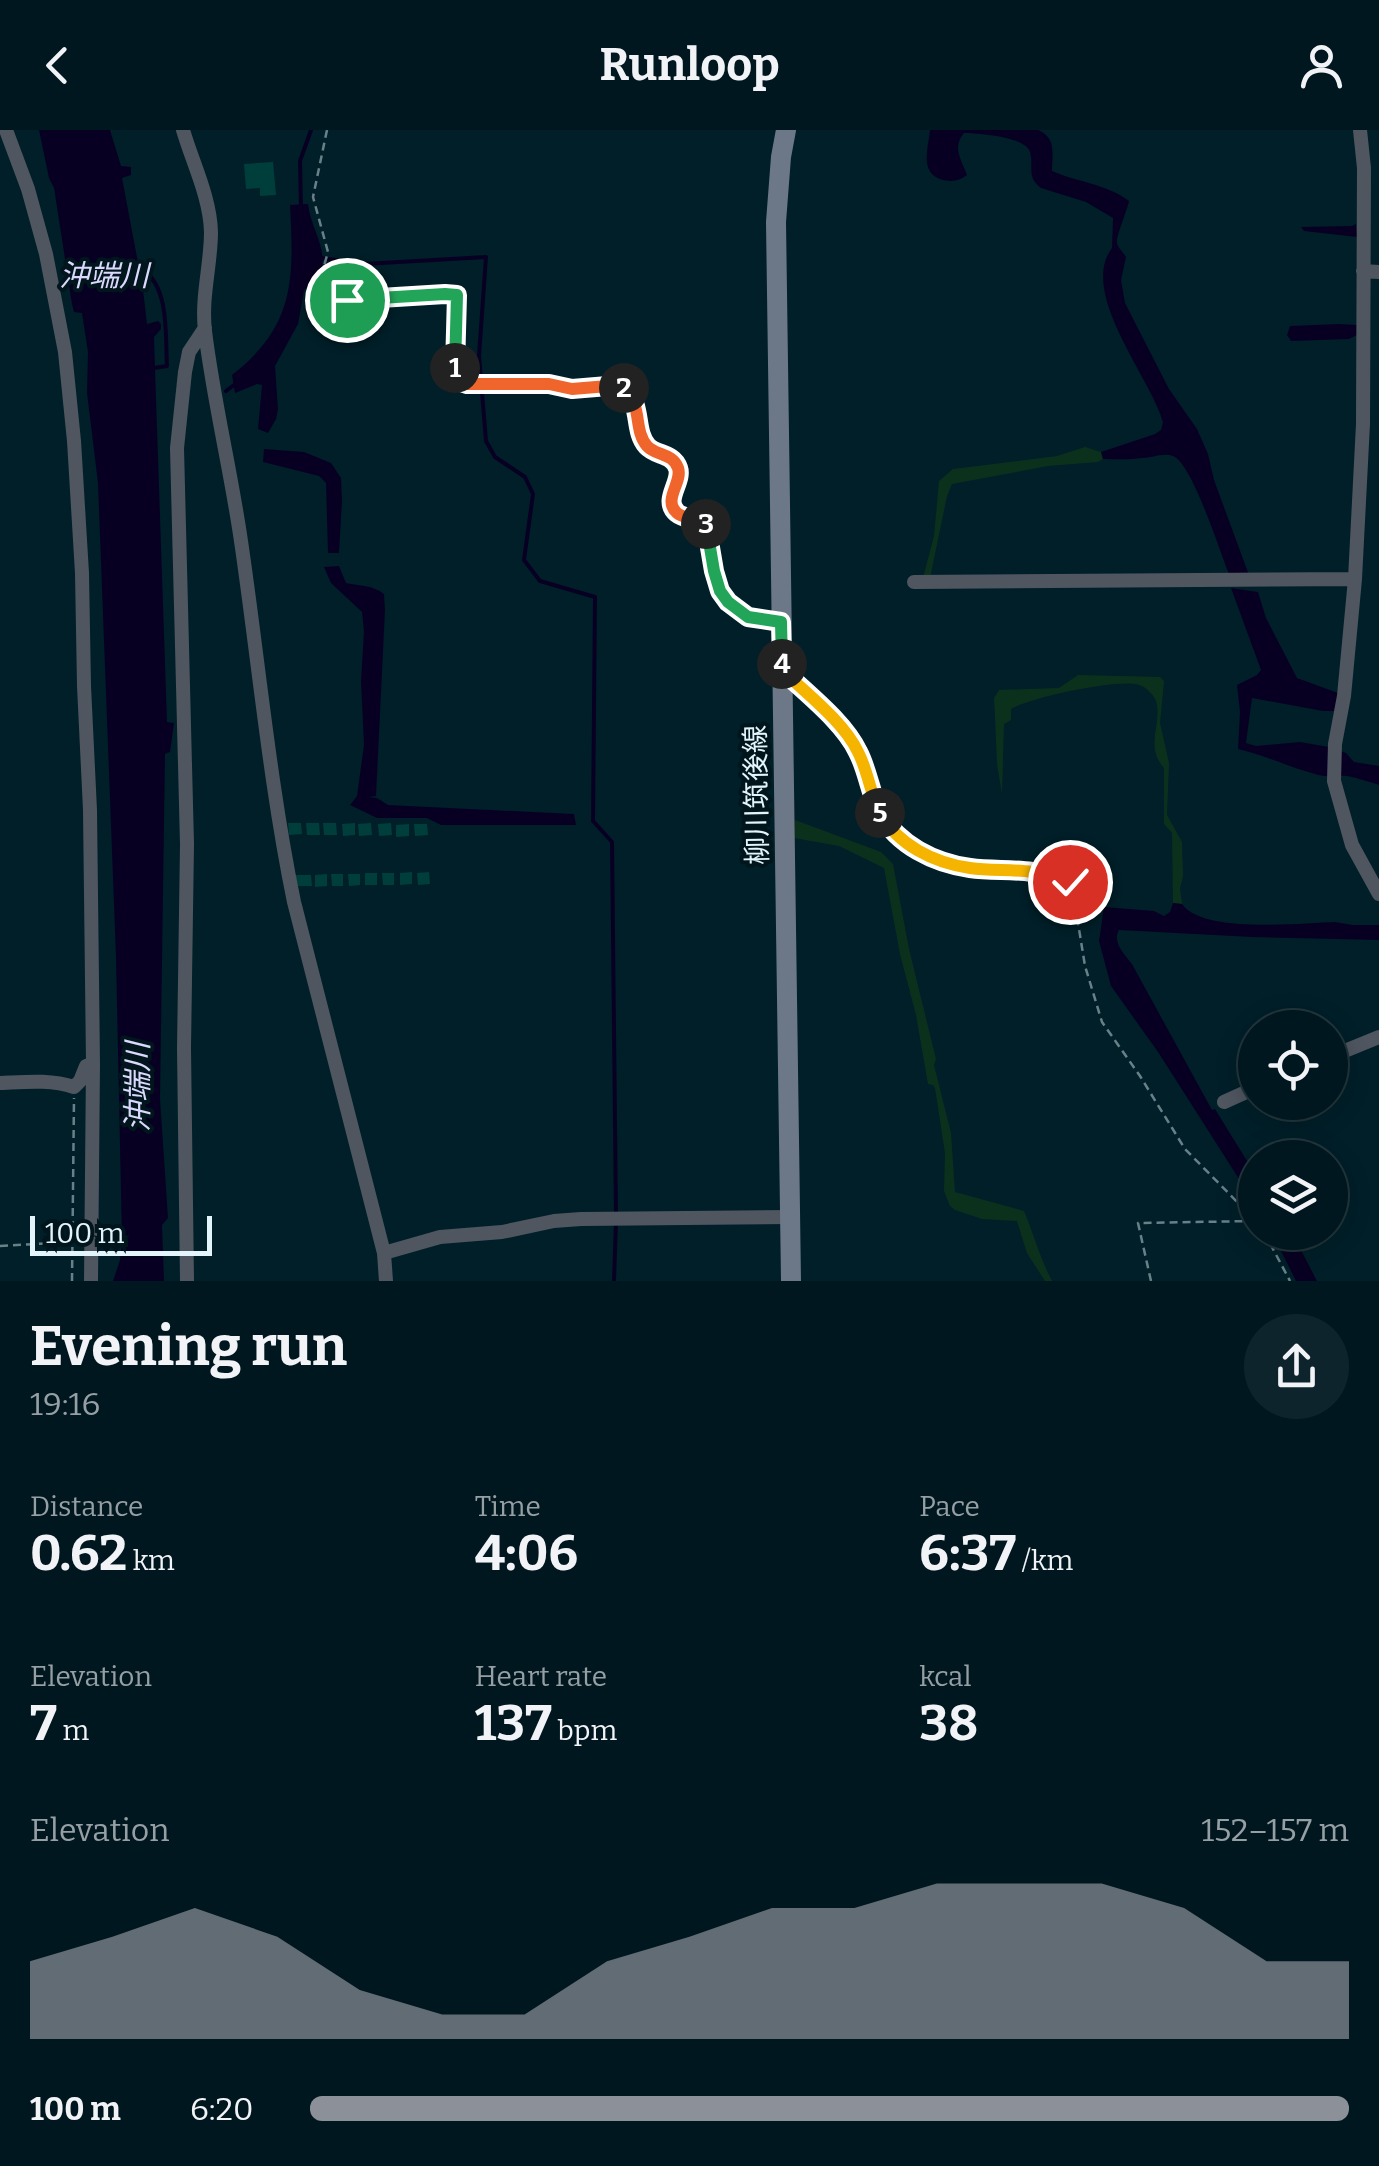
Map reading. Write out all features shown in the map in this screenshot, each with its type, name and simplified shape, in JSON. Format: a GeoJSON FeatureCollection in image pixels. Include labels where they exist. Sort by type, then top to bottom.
{"type":"FeatureCollection","features":[{"type":"Feature","properties":{"kind":"main road","name":"柳川筑後線"},"geometry":{"type":"LineString","coordinates":[[786,130],[776,231],[791,1281]]}},
{"type":"Feature","properties":{"kind":"street"},"geometry":{"type":"LineString","coordinates":[[6,130],[46,254],[65,352],[74,441],[90,810],[91,1281]]}},
{"type":"Feature","properties":{"kind":"street"},"geometry":{"type":"LineString","coordinates":[[1360,130],[1371,271],[1354,579],[1334,781],[1352,845],[1379,894]]}},
{"type":"Feature","properties":{"kind":"street"},"geometry":{"type":"LineString","coordinates":[[183,132],[210,211],[205,328],[234,495],[283,846],[384,1253],[386,1281]]}},
{"type":"Feature","properties":{"kind":"street"},"geometry":{"type":"LineString","coordinates":[[186,1281],[186,844],[177,448],[185,372],[190,352],[205,328]]}},
{"type":"Feature","properties":{"kind":"street"},"geometry":{"type":"LineString","coordinates":[[914,582],[1354,579]]}},
{"type":"Feature","properties":{"kind":"street"},"geometry":{"type":"LineString","coordinates":[[1348,1049],[1379,1036]]}},
{"type":"Feature","properties":{"kind":"street"},"geometry":{"type":"LineString","coordinates":[[0,1083],[74,1087],[86,1066],[93,1064]]}},
{"type":"Feature","properties":{"kind":"street"},"geometry":{"type":"LineString","coordinates":[[1224,1102],[1238,1096]]}},
{"type":"Feature","properties":{"kind":"street"},"geometry":{"type":"LineString","coordinates":[[384,1253],[440,1237],[580,1219],[791,1218]]}},
{"type":"Feature","properties":{"kind":"path"},"geometry":{"type":"LineString","coordinates":[[328,130],[313,197],[328,252],[314,300],[457,295],[455,380],[467,384],[549,384],[572,389],[620,385],[636,406],[646,445],[678,466],[680,475],[673,509],[705,523],[720,591],[748,617],[781,622]]}},
{"type":"Feature","properties":{"kind":"path"},"geometry":{"type":"LineString","coordinates":[[782,670],[852,740],[873,800],[893,833],[906,844],[955,865],[1068,879],[1085,966],[1102,1022],[1185,1148],[1238,1203]]}},
{"type":"Feature","properties":{"kind":"path"},"geometry":{"type":"LineString","coordinates":[[72,1281],[74,1087]]}},
{"type":"Feature","properties":{"kind":"path"},"geometry":{"type":"LineString","coordinates":[[1151,1281],[1138,1223],[1238,1220]]}},
{"type":"Feature","properties":{"kind":"path"},"geometry":{"type":"LineString","coordinates":[[0,1246],[73,1242]]}},
{"type":"Feature","properties":{"kind":"path"},"geometry":{"type":"LineString","coordinates":[[1274,1250],[1290,1281]]}},
{"type":"Feature","properties":{"kind":"green space"},"geometry":{"type":"Polygon","coordinates":[[[1085,447],[1101,452],[1103,459],[952,484],[930,578],[923,578],[934,536],[939,481],[953,469],[1057,456],[1085,447]]]}},
{"type":"Feature","properties":{"kind":"green space"},"geometry":{"type":"Polygon","coordinates":[[[1078,675],[1160,677],[1164,681],[1160,723],[1169,763],[1167,815],[1182,842],[1182,904],[1173,903],[1172,833],[1164,824],[1164,768],[1155,751],[1158,709],[1144,687],[1129,684],[1074,690],[1011,709],[1011,720],[1004,724],[1002,794],[994,698],[999,690],[1059,688],[1078,675]]]}},
{"type":"Feature","properties":{"kind":"green space"},"geometry":{"type":"Polygon","coordinates":[[[795,820],[881,852],[893,864],[951,1133],[955,1192],[1024,1211],[1052,1281],[1045,1281],[1027,1253],[1017,1221],[982,1219],[950,1206],[944,1191],[945,1153],[935,1088],[928,1084],[884,868],[839,846],[794,838],[795,820]]]}},
{"type":"Feature","properties":{"kind":"water","name":"沖端川"},"geometry":{"type":"Polygon","coordinates":[[[39,130],[110,130],[121,166],[131,167],[131,175],[122,178],[140,273],[145,278],[142,281],[147,324],[161,324],[154,337],[155,369],[167,722],[174,723],[170,752],[165,754],[160,1099],[168,1218],[162,1225],[164,1281],[113,1281],[122,1240],[98,483],[82,313],[74,312],[72,304],[54,188],[39,130]]]}},
{"type":"Feature","properties":{"kind":"water"},"geometry":{"type":"Polygon","coordinates":[[[930,130],[1038,130],[1051,142],[1052,171],[1129,201],[1117,243],[1126,257],[1121,280],[1125,303],[1169,389],[1197,429],[1249,575],[1229,574],[1197,491],[1173,456],[1103,459],[1101,452],[1155,434],[1163,422],[1120,335],[1104,288],[1113,218],[1086,202],[1041,188],[1032,176],[1027,147],[1001,137],[964,133],[958,149],[967,175],[953,181],[935,177],[927,160],[930,130]]]}},
{"type":"Feature","properties":{"kind":"water"},"geometry":{"type":"Polygon","coordinates":[[[308,204],[323,260],[315,280],[304,290],[298,324],[275,366],[278,409],[268,433],[258,429],[262,385],[235,393],[232,375],[253,357],[279,319],[290,278],[290,205],[308,204]]]}},
{"type":"Feature","properties":{"kind":"water"},"geometry":{"type":"Polygon","coordinates":[[[1356,224],[1357,237],[1304,231],[1301,227],[1352,226],[1356,224]]]}},
{"type":"Feature","properties":{"kind":"water"},"geometry":{"type":"Polygon","coordinates":[[[1357,325],[1357,335],[1349,339],[1291,341],[1287,335],[1290,326],[1357,325]]]}},
{"type":"Feature","properties":{"kind":"water"},"geometry":{"type":"Polygon","coordinates":[[[264,449],[304,452],[331,463],[341,478],[339,553],[328,553],[326,483],[319,476],[263,462],[264,449]]]}},
{"type":"Feature","properties":{"kind":"water"},"geometry":{"type":"Polygon","coordinates":[[[339,566],[346,583],[371,587],[384,594],[376,796],[369,797],[388,805],[574,814],[576,825],[441,825],[427,818],[377,818],[350,805],[357,796],[364,745],[364,631],[362,612],[331,583],[324,567],[339,566]]]}},
{"type":"Feature","properties":{"kind":"water"},"geometry":{"type":"Polygon","coordinates":[[[1231,588],[1258,592],[1266,618],[1297,678],[1338,693],[1334,711],[1252,698],[1246,743],[1256,746],[1300,742],[1329,747],[1346,753],[1354,762],[1379,766],[1379,785],[1347,776],[1319,775],[1238,749],[1237,685],[1261,670],[1231,588]]]}},
{"type":"Feature","properties":{"kind":"water"},"geometry":{"type":"Polygon","coordinates":[[[1173,903],[1210,920],[1230,923],[1379,925],[1379,940],[1119,930],[1120,948],[1212,1110],[1215,1109],[1238,1146],[1238,1177],[1111,986],[1099,941],[1104,907],[1154,911],[1164,916],[1173,903]]]}},
{"type":"Feature","properties":{"kind":"water"},"geometry":{"type":"Polygon","coordinates":[[[1280,1250],[1301,1250],[1317,1281],[1296,1281],[1280,1250]]]}},
{"type":"Feature","properties":{"kind":"building"},"geometry":{"type":"Polygon","coordinates":[[[273,162],[276,195],[260,196],[260,188],[246,189],[244,164],[273,162]]]}},
{"type":"Feature","properties":{"kind":"building"},"geometry":{"type":"Polygon","coordinates":[[[288,823],[301,823],[302,834],[289,835],[288,823]]]}},
{"type":"Feature","properties":{"kind":"building"},"geometry":{"type":"Polygon","coordinates":[[[306,823],[319,823],[320,835],[307,835],[306,823]]]}},
{"type":"Feature","properties":{"kind":"building"},"geometry":{"type":"Polygon","coordinates":[[[323,823],[336,823],[337,835],[324,835],[323,823]]]}},
{"type":"Feature","properties":{"kind":"building"},"geometry":{"type":"Polygon","coordinates":[[[355,823],[355,835],[343,836],[342,824],[355,823]]]}},
{"type":"Feature","properties":{"kind":"building"},"geometry":{"type":"Polygon","coordinates":[[[371,823],[372,835],[359,836],[358,824],[371,823]]]}},
{"type":"Feature","properties":{"kind":"building"},"geometry":{"type":"Polygon","coordinates":[[[391,823],[392,835],[379,836],[378,824],[391,823]]]}},
{"type":"Feature","properties":{"kind":"building"},"geometry":{"type":"Polygon","coordinates":[[[409,824],[409,836],[396,837],[396,825],[409,824]]]}},
{"type":"Feature","properties":{"kind":"building"},"geometry":{"type":"Polygon","coordinates":[[[414,824],[427,824],[428,835],[415,836],[414,824]]]}},
{"type":"Feature","properties":{"kind":"building"},"geometry":{"type":"Polygon","coordinates":[[[412,872],[412,884],[400,885],[400,873],[412,872]]]}},
{"type":"Feature","properties":{"kind":"building"},"geometry":{"type":"Polygon","coordinates":[[[429,872],[430,884],[418,885],[417,873],[429,872]]]}},
{"type":"Feature","properties":{"kind":"building"},"geometry":{"type":"Polygon","coordinates":[[[365,873],[377,873],[377,885],[365,885],[365,873]]]}},
{"type":"Feature","properties":{"kind":"building"},"geometry":{"type":"Polygon","coordinates":[[[382,873],[394,873],[394,885],[383,885],[382,873]]]}},
{"type":"Feature","properties":{"kind":"building"},"geometry":{"type":"Polygon","coordinates":[[[327,874],[327,886],[315,887],[315,875],[327,874]]]}},
{"type":"Feature","properties":{"kind":"building"},"geometry":{"type":"Polygon","coordinates":[[[331,874],[343,874],[343,886],[332,886],[331,874]]]}},
{"type":"Feature","properties":{"kind":"building"},"geometry":{"type":"Polygon","coordinates":[[[348,874],[360,874],[360,885],[349,886],[348,874]]]}},
{"type":"Feature","properties":{"kind":"building"},"geometry":{"type":"Polygon","coordinates":[[[295,875],[311,875],[312,886],[298,886],[295,875]]]}},
{"type":"Feature","properties":{"kind":"waterway"},"geometry":{"type":"LineString","coordinates":[[301,209],[300,161],[311,130]]}},
{"type":"Feature","properties":{"kind":"waterway"},"geometry":{"type":"LineString","coordinates":[[321,258],[364,264],[486,257],[479,356],[486,441],[495,457],[525,477],[533,494],[524,560],[540,581],[595,597],[593,821],[612,842],[616,1215]]}},
{"type":"Feature","properties":{"kind":"waterway"},"geometry":{"type":"LineString","coordinates":[[135,266],[155,283],[164,309],[167,366],[154,368]]}},
{"type":"Feature","properties":{"kind":"waterway"},"geometry":{"type":"LineString","coordinates":[[226,391],[238,382]]}},
{"type":"Feature","properties":{"kind":"waterway"},"geometry":{"type":"LineString","coordinates":[[614,1281],[616,1221]]}},
{"type":"Feature","properties":{"kind":"route"},"geometry":{"type":"LineString","coordinates":[[347,300],[457,295],[455,380],[467,384],[549,384],[572,389],[620,385],[629,392],[646,445],[678,466],[680,475],[672,495],[673,509],[705,523],[720,591],[748,617],[781,622],[782,670],[852,740],[873,800],[893,833],[906,844],[955,865],[1022,871],[1062,877],[1070,882]]}}]}
